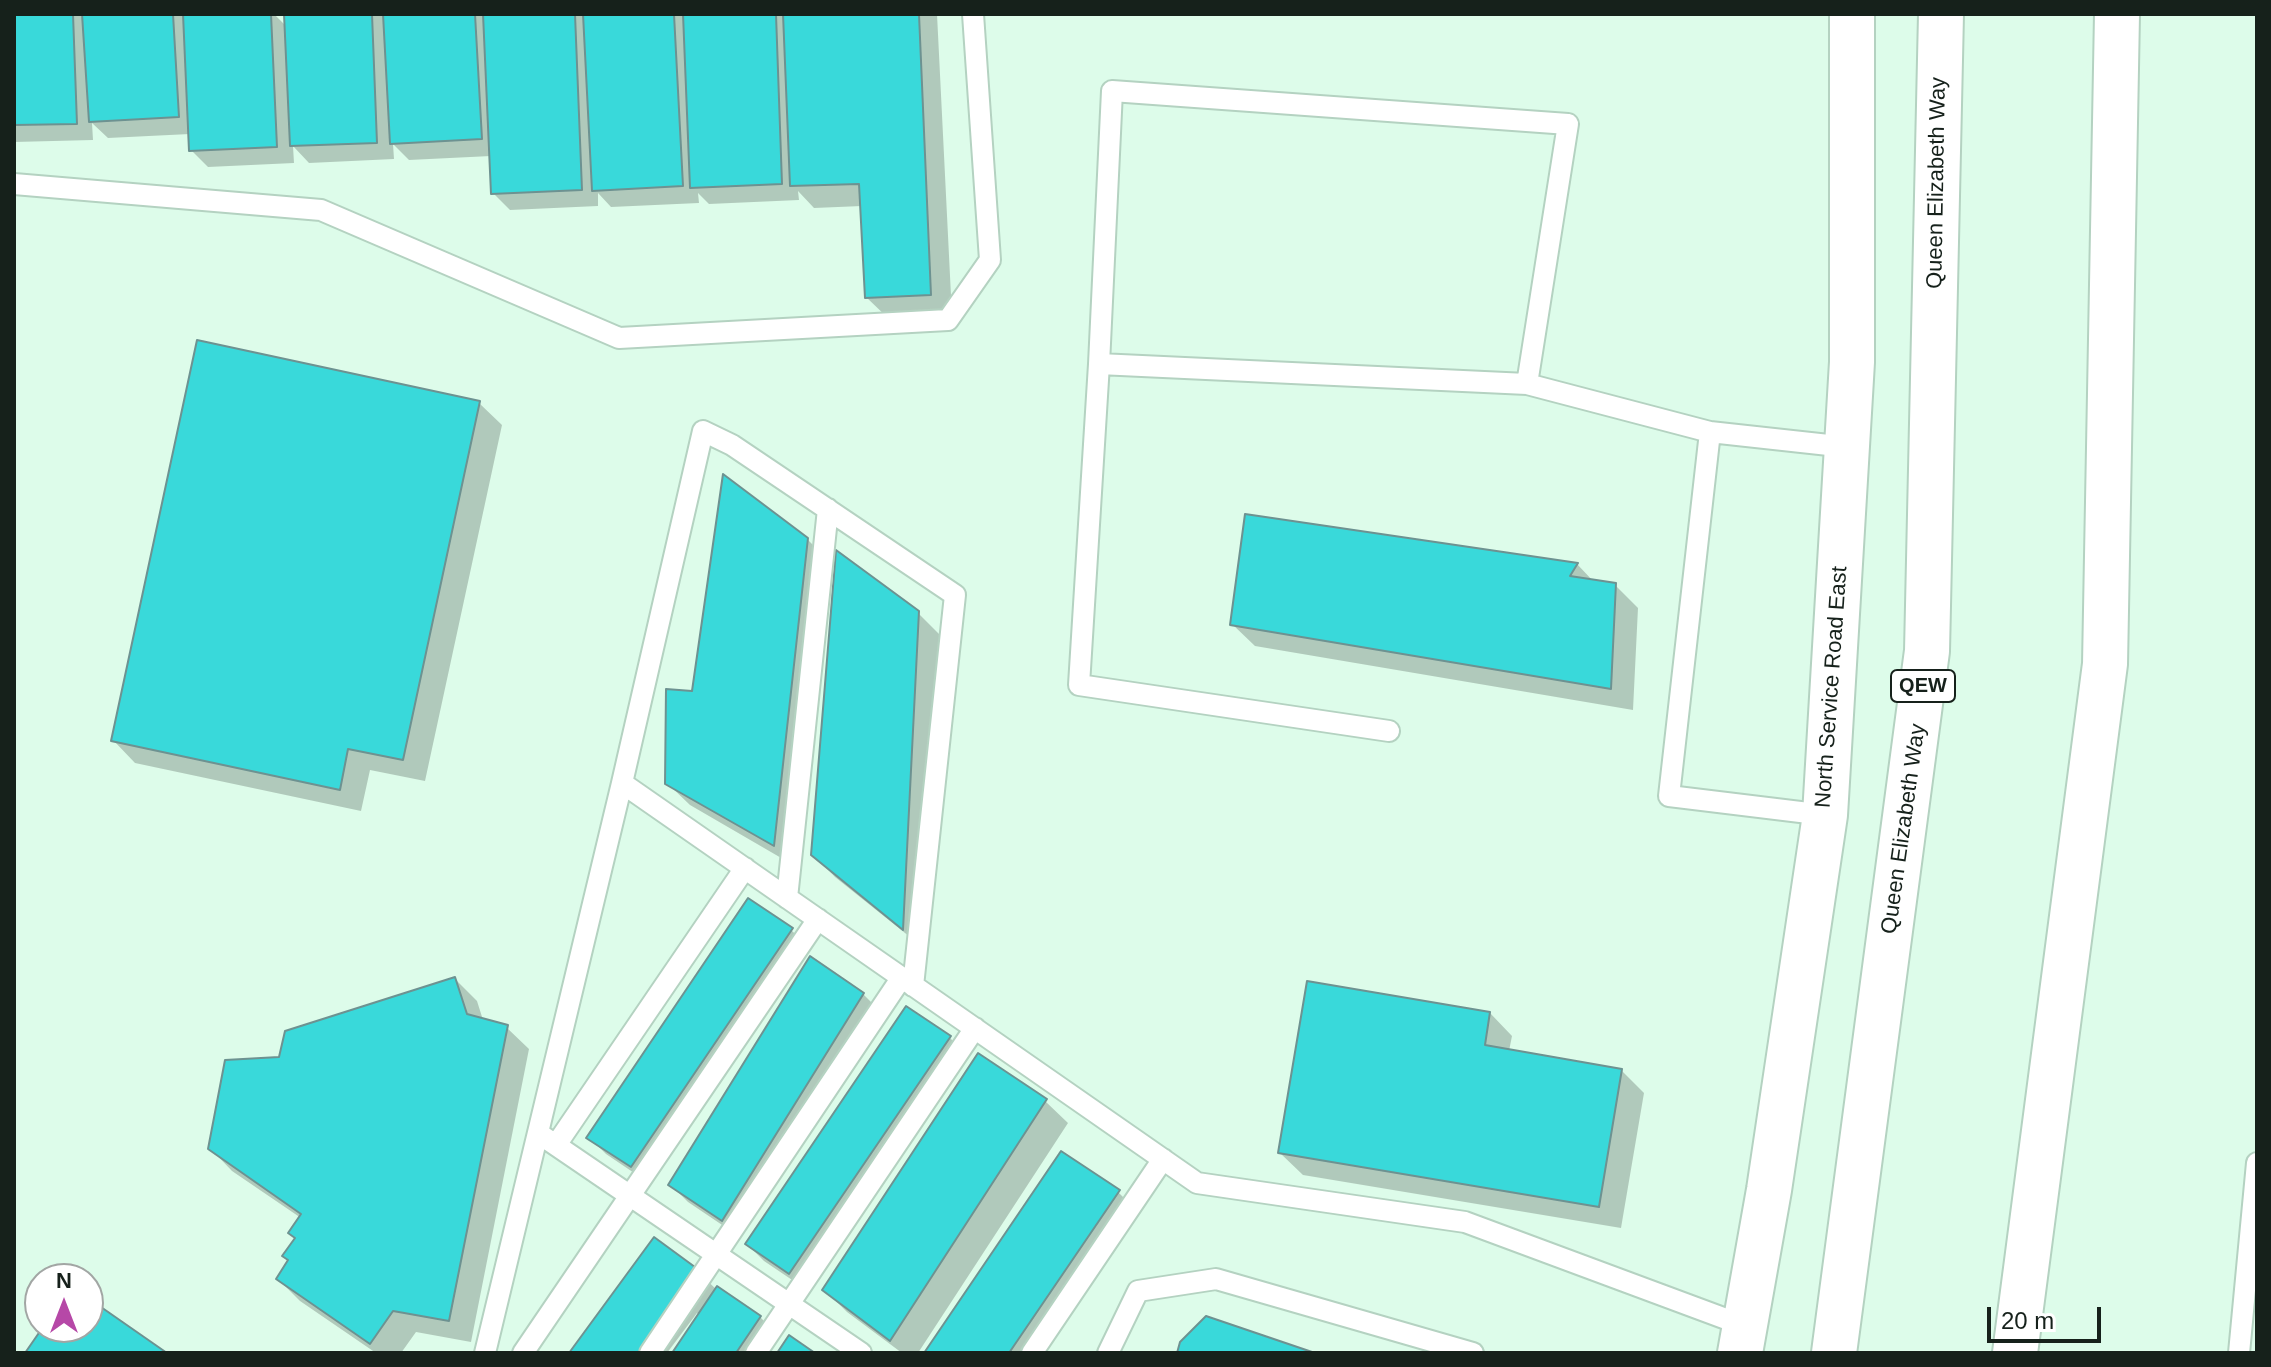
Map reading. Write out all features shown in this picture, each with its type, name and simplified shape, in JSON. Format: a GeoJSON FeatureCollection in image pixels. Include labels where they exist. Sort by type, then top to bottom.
{"type":"FeatureCollection","features":[{"type":"Feature","properties":{"kind":"main road","name":"North Service Road East"},"geometry":{"type":"LineString","coordinates":[[1742,1340],[1769,1190],[1825,815],[1852,362],[1852,14]]}},
{"type":"Feature","properties":{"kind":"main road","name":"Queen Elizabeth Way"},"geometry":{"type":"LineString","coordinates":[[1834,1353],[1927,651],[1941,14]]}},
{"type":"Feature","properties":{"kind":"main road"},"geometry":{"type":"LineString","coordinates":[[2015,1353],[2105,664],[2117,14]]}},
{"type":"Feature","properties":{"kind":"lane"},"geometry":{"type":"LineString","coordinates":[[14,184],[321,210],[619,338],[948,320],[990,260],[973,14]]}},
{"type":"Feature","properties":{"kind":"lane"},"geometry":{"type":"LineString","coordinates":[[1389,731],[1079,685],[1112,91],[1568,124],[1527,384]]}},
{"type":"Feature","properties":{"kind":"lane"},"geometry":{"type":"LineString","coordinates":[[1099,364],[1527,384],[1710,432],[1847,447]]}},
{"type":"Feature","properties":{"kind":"lane"},"geometry":{"type":"LineString","coordinates":[[485,1353],[703,431],[732,445],[955,595],[908,982],[650,1353]]}},
{"type":"Feature","properties":{"kind":"lane"},"geometry":{"type":"LineString","coordinates":[[1710,432],[1669,796],[1825,815]]}},
{"type":"Feature","properties":{"kind":"lane"},"geometry":{"type":"LineString","coordinates":[[787,898],[828,509]]}},
{"type":"Feature","properties":{"kind":"lane"},"geometry":{"type":"LineString","coordinates":[[622,783],[1197,1183],[1465,1222],[1742,1340]]}},
{"type":"Feature","properties":{"kind":"lane"},"geometry":{"type":"LineString","coordinates":[[556,1145],[745,868]]}},
{"type":"Feature","properties":{"kind":"lane"},"geometry":{"type":"LineString","coordinates":[[523,1353],[818,919]]}},
{"type":"Feature","properties":{"kind":"lane"},"geometry":{"type":"LineString","coordinates":[[756,1353],[975,1028]]}},
{"type":"Feature","properties":{"kind":"lane"},"geometry":{"type":"LineString","coordinates":[[538,1133],[861,1353]]}},
{"type":"Feature","properties":{"kind":"lane"},"geometry":{"type":"LineString","coordinates":[[1032,1353],[1163,1159]]}},
{"type":"Feature","properties":{"kind":"lane"},"geometry":{"type":"LineString","coordinates":[[2239,1353],[2257,1163]]}},
{"type":"Feature","properties":{"kind":"lane"},"geometry":{"type":"LineString","coordinates":[[1108,1353],[1138,1291],[1216,1279],[1473,1353]]}},
{"type":"Feature","properties":{"kind":"building"},"geometry":{"type":"Polygon","coordinates":[[[14,14],[73,14],[77,124],[14,125],[14,14]]]}},
{"type":"Feature","properties":{"kind":"building"},"geometry":{"type":"Polygon","coordinates":[[[82,14],[173,14],[179,117],[89,122],[82,14]]]}},
{"type":"Feature","properties":{"kind":"building"},"geometry":{"type":"Polygon","coordinates":[[[183,14],[271,14],[277,147],[189,151],[183,14]]]}},
{"type":"Feature","properties":{"kind":"building"},"geometry":{"type":"Polygon","coordinates":[[[284,14],[372,14],[377,143],[290,146],[284,14]]]}},
{"type":"Feature","properties":{"kind":"building"},"geometry":{"type":"Polygon","coordinates":[[[383,14],[475,14],[482,139],[390,144],[383,14]]]}},
{"type":"Feature","properties":{"kind":"building"},"geometry":{"type":"Polygon","coordinates":[[[483,14],[575,14],[582,190],[491,194],[483,14]]]}},
{"type":"Feature","properties":{"kind":"building"},"geometry":{"type":"Polygon","coordinates":[[[583,14],[674,14],[683,186],[592,191],[583,14]]]}},
{"type":"Feature","properties":{"kind":"building"},"geometry":{"type":"Polygon","coordinates":[[[683,14],[776,14],[782,184],[690,188],[683,14]]]}},
{"type":"Feature","properties":{"kind":"building"},"geometry":{"type":"Polygon","coordinates":[[[783,14],[919,14],[931,295],[865,298],[859,184],[790,186],[783,14]]]}},
{"type":"Feature","properties":{"kind":"building"},"geometry":{"type":"Polygon","coordinates":[[[197,340],[480,401],[403,760],[348,749],[340,790],[111,741],[197,340]]]}},
{"type":"Feature","properties":{"kind":"building"},"geometry":{"type":"Polygon","coordinates":[[[723,474],[808,538],[774,846],[665,784],[666,689],[692,691],[723,474]]]}},
{"type":"Feature","properties":{"kind":"building"},"geometry":{"type":"Polygon","coordinates":[[[1245,514],[1578,563],[1570,576],[1616,583],[1611,689],[1230,625],[1245,514]]]}},
{"type":"Feature","properties":{"kind":"building"},"geometry":{"type":"Polygon","coordinates":[[[836,550],[919,611],[903,930],[811,855],[836,550]]]}},
{"type":"Feature","properties":{"kind":"building"},"geometry":{"type":"Polygon","coordinates":[[[748,898],[793,928],[631,1167],[586,1138],[748,898]]]}},
{"type":"Feature","properties":{"kind":"building"},"geometry":{"type":"Polygon","coordinates":[[[810,956],[864,993],[722,1221],[668,1185],[810,956]]]}},
{"type":"Feature","properties":{"kind":"building"},"geometry":{"type":"Polygon","coordinates":[[[455,977],[467,1014],[508,1025],[449,1321],[393,1311],[370,1344],[276,1279],[288,1260],[282,1256],[295,1238],[288,1233],[301,1214],[208,1149],[225,1060],[279,1057],[285,1031],[455,977]]]}},
{"type":"Feature","properties":{"kind":"building"},"geometry":{"type":"Polygon","coordinates":[[[1307,981],[1490,1012],[1485,1045],[1622,1069],[1599,1207],[1278,1153],[1307,981]]]}},
{"type":"Feature","properties":{"kind":"building"},"geometry":{"type":"Polygon","coordinates":[[[906,1006],[951,1036],[789,1274],[745,1244],[906,1006]]]}},
{"type":"Feature","properties":{"kind":"building"},"geometry":{"type":"Polygon","coordinates":[[[978,1053],[1047,1099],[890,1341],[822,1290],[978,1053]]]}},
{"type":"Feature","properties":{"kind":"building"},"geometry":{"type":"Polygon","coordinates":[[[1061,1151],[1120,1190],[1009,1353],[924,1353],[1061,1151]]]}},
{"type":"Feature","properties":{"kind":"building"},"geometry":{"type":"Polygon","coordinates":[[[654,1237],[699,1270],[638,1353],[569,1353],[654,1237]]]}},
{"type":"Feature","properties":{"kind":"building"},"geometry":{"type":"Polygon","coordinates":[[[717,1286],[761,1316],[736,1353],[672,1353],[717,1286]]]}},
{"type":"Feature","properties":{"kind":"building"},"geometry":{"type":"Polygon","coordinates":[[[104,1309],[167,1353],[25,1353],[32,1343],[104,1343],[104,1309]]]}},
{"type":"Feature","properties":{"kind":"building"},"geometry":{"type":"Polygon","coordinates":[[[1206,1316],[1315,1353],[1177,1353],[1180,1342],[1206,1316]]]}},
{"type":"Feature","properties":{"kind":"building"},"geometry":{"type":"Polygon","coordinates":[[[789,1335],[815,1353],[777,1353],[789,1335]]]}}]}
